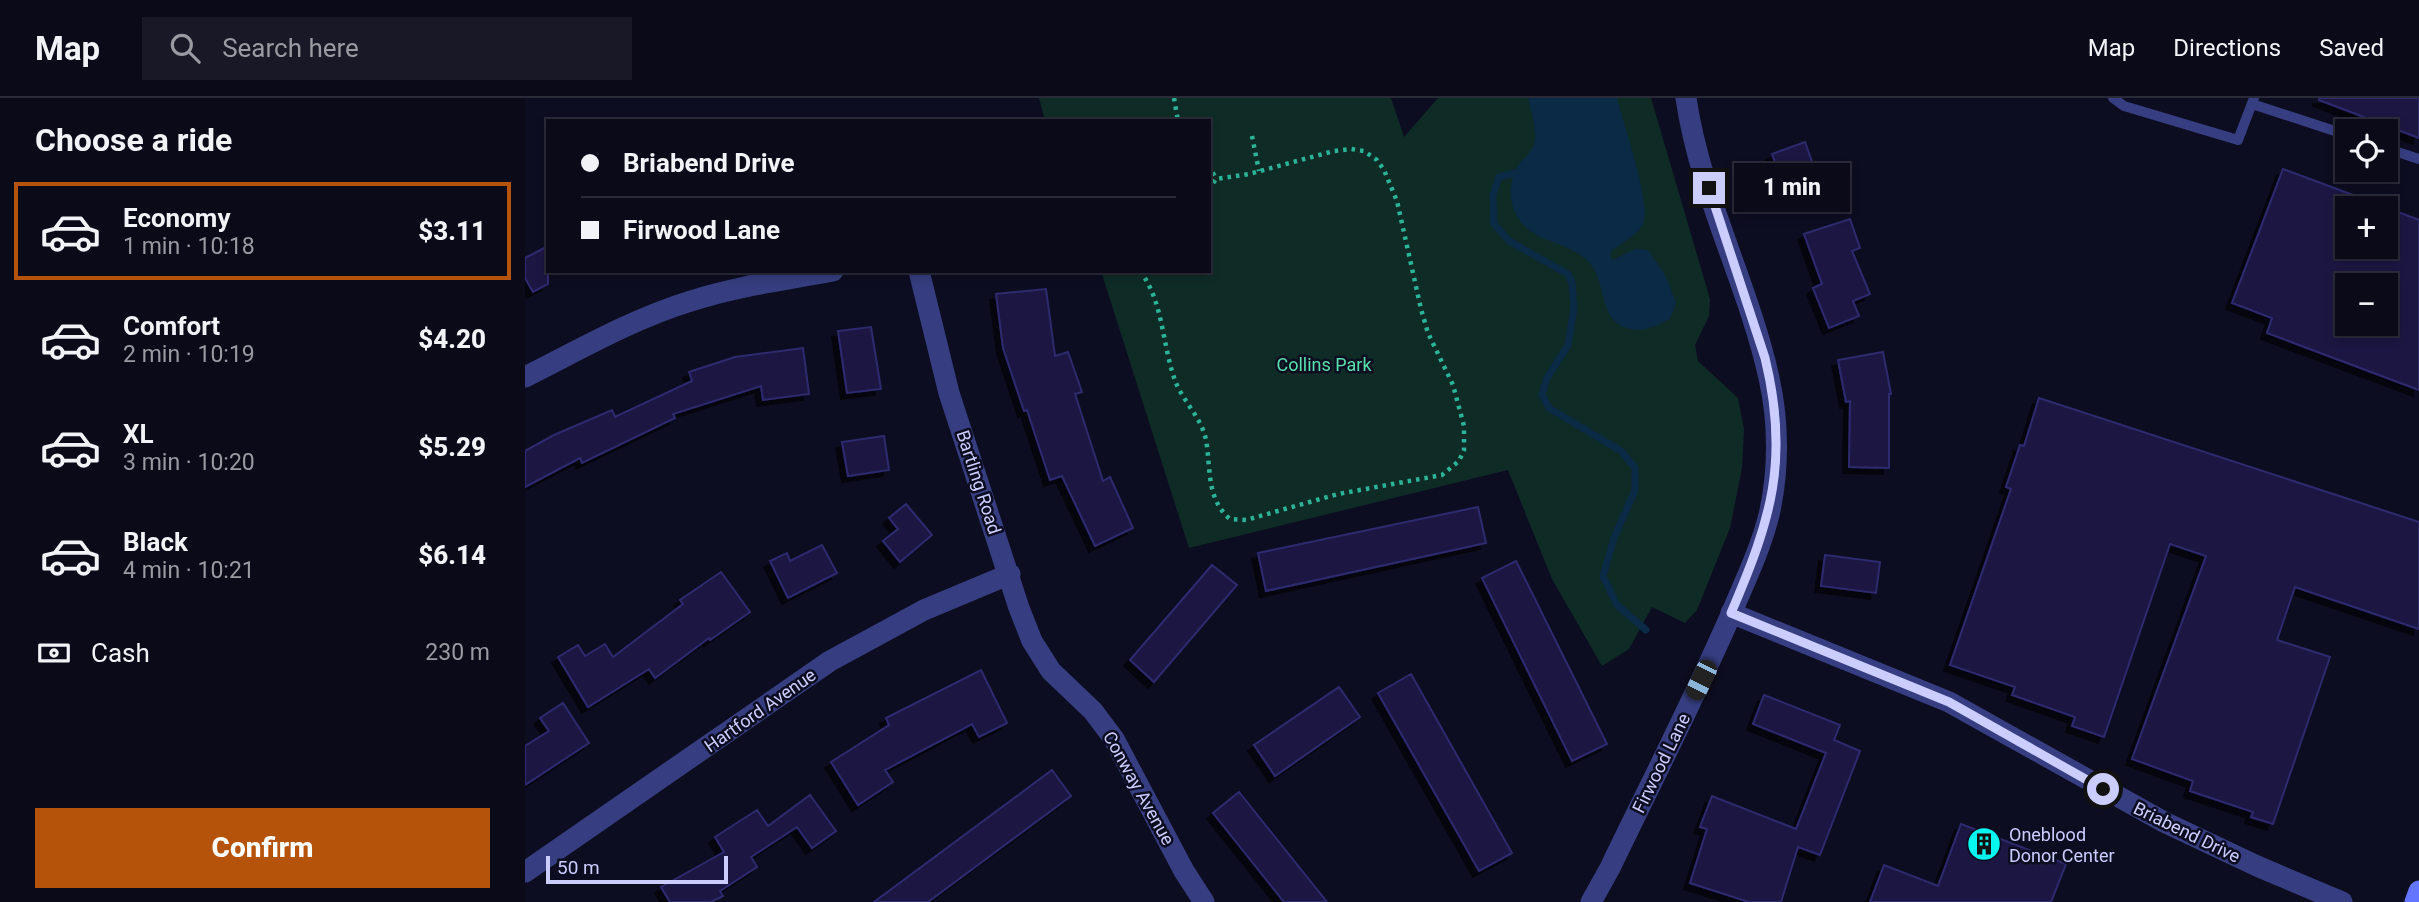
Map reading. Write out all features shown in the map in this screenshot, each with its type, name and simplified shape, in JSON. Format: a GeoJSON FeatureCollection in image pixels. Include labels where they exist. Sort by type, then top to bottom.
{"type":"FeatureCollection","features":[{"type":"Feature","properties":{"kind":"main road"},"geometry":{"type":"LineString","coordinates":[[2415,902],[2419,891]]}},
{"type":"Feature","properties":{"kind":"street","name":"Firwood Lane"},"geometry":{"type":"LineString","coordinates":[[1591,902],[1616,856],[1731,613],[1769,515],[1776,471],[1776,425],[1765,358],[1701,163],[1686,98]]}},
{"type":"Feature","properties":{"kind":"street"},"geometry":{"type":"LineString","coordinates":[[525,377],[633,322],[691,301],[751,286],[822,273]]}},
{"type":"Feature","properties":{"kind":"street","name":"Bartling Road"},"geometry":{"type":"LineString","coordinates":[[919,273],[949,393],[1019,608],[1032,641],[1051,671],[1063,682]]}},
{"type":"Feature","properties":{"kind":"street","name":"Hartford Avenue"},"geometry":{"type":"LineString","coordinates":[[525,872],[830,662],[925,610],[1010,574]]}},
{"type":"Feature","properties":{"kind":"street","name":"Briabend Drive"},"geometry":{"type":"LineString","coordinates":[[1731,613],[1949,702],[2164,822],[2341,902]]}},
{"type":"Feature","properties":{"kind":"street","name":"Conway Avenue"},"geometry":{"type":"LineString","coordinates":[[1063,682],[1093,711],[1114,738],[1184,870],[1204,902]]}},
{"type":"Feature","properties":{"kind":"lane"},"geometry":{"type":"LineString","coordinates":[[2113,98],[2124,106],[2238,141],[2253,101],[2335,131]]}},
{"type":"Feature","properties":{"kind":"lane"},"geometry":{"type":"LineString","coordinates":[[2398,152],[2419,159]]}},
{"type":"Feature","properties":{"kind":"path"},"geometry":{"type":"LineString","coordinates":[[1174,98],[1178,119]]}},
{"type":"Feature","properties":{"kind":"path"},"geometry":{"type":"LineString","coordinates":[[1252,136],[1259,171]]}},
{"type":"Feature","properties":{"kind":"path"},"geometry":{"type":"LineString","coordinates":[[1141,273],[1152,293],[1176,383],[1203,429],[1216,503],[1230,519],[1246,520],[1338,494],[1442,475],[1459,461],[1464,450],[1464,426],[1453,385],[1428,333],[1397,201],[1377,159],[1364,151],[1334,151],[1259,171],[1216,179],[1211,187]]}},
{"type":"Feature","properties":{"kind":"path"},"geometry":{"type":"LineString","coordinates":[[1211,170],[1216,179]]}},
{"type":"Feature","properties":{"kind":"green space","name":"Collins Park"},"geometry":{"type":"Polygon","coordinates":[[[1039,98],[1391,98],[1404,137],[1438,98],[1651,98],[1710,299],[1709,316],[1695,345],[1698,361],[1738,398],[1744,429],[1742,468],[1730,528],[1697,610],[1685,623],[1652,607],[1629,649],[1602,666],[1552,579],[1508,470],[1189,548],[1102,273],[1211,273],[1211,119],[1044,119],[1039,98]]]}},
{"type":"Feature","properties":{"kind":"water"},"geometry":{"type":"Polygon","coordinates":[[[1534,98],[1617,98],[1640,180],[1645,211],[1639,230],[1612,250],[1610,256],[1613,260],[1635,249],[1648,250],[1665,275],[1676,303],[1670,319],[1642,329],[1630,329],[1616,323],[1607,308],[1595,270],[1590,263],[1569,248],[1535,234],[1517,217],[1511,198],[1511,187],[1518,166],[1534,145],[1534,98]]]}},
{"type":"Feature","properties":{"kind":"building"},"geometry":{"type":"Polygon","coordinates":[[[2419,98],[2419,138],[2398,130],[2398,119],[2369,119],[2319,100],[2419,98]]]}},
{"type":"Feature","properties":{"kind":"building"},"geometry":{"type":"Polygon","coordinates":[[[1805,142],[1820,184],[1788,196],[1772,154],[1805,142]]]}},
{"type":"Feature","properties":{"kind":"building"},"geometry":{"type":"Polygon","coordinates":[[[2283,169],[2356,196],[2335,196],[2335,259],[2398,259],[2398,212],[2419,220],[2419,390],[2267,333],[2272,318],[2232,303],[2283,169]]]}},
{"type":"Feature","properties":{"kind":"building"},"geometry":{"type":"Polygon","coordinates":[[[1850,219],[1860,248],[1852,251],[1870,294],[1853,301],[1859,316],[1829,328],[1813,288],[1822,284],[1804,234],[1850,219]]]}},
{"type":"Feature","properties":{"kind":"building"},"geometry":{"type":"Polygon","coordinates":[[[546,247],[548,284],[533,292],[525,278],[525,258],[546,247]]]}},
{"type":"Feature","properties":{"kind":"building"},"geometry":{"type":"Polygon","coordinates":[[[1046,289],[1055,356],[1068,352],[1082,392],[1075,394],[1103,481],[1110,477],[1133,528],[1095,546],[1062,476],[1050,480],[1003,348],[996,294],[1046,289]]]}},
{"type":"Feature","properties":{"kind":"building"},"geometry":{"type":"Polygon","coordinates":[[[871,327],[881,389],[847,393],[838,331],[871,327]]]}},
{"type":"Feature","properties":{"kind":"building"},"geometry":{"type":"Polygon","coordinates":[[[803,348],[809,394],[763,400],[761,386],[673,414],[675,418],[582,463],[580,458],[525,487],[525,451],[554,435],[612,410],[615,417],[692,381],[689,372],[735,357],[803,348]]]}},
{"type":"Feature","properties":{"kind":"building"},"geometry":{"type":"Polygon","coordinates":[[[1883,352],[1891,394],[1889,468],[1849,467],[1850,401],[1846,402],[1838,360],[1883,352]]]}},
{"type":"Feature","properties":{"kind":"building"},"geometry":{"type":"Polygon","coordinates":[[[2039,398],[2419,522],[2419,629],[2295,587],[2277,640],[2330,657],[2273,824],[2251,817],[2253,812],[2190,791],[2193,781],[2132,759],[2206,556],[2170,544],[2104,737],[2072,726],[2075,717],[2012,695],[2015,687],[1950,665],[2011,489],[2006,487],[2020,445],[2024,446],[2039,398]]]}},
{"type":"Feature","properties":{"kind":"building"},"geometry":{"type":"Polygon","coordinates":[[[884,436],[889,470],[848,476],[842,442],[884,436]]]}},
{"type":"Feature","properties":{"kind":"building"},"geometry":{"type":"Polygon","coordinates":[[[906,504],[932,535],[900,562],[883,541],[898,529],[889,518],[906,504]]]}},
{"type":"Feature","properties":{"kind":"building"},"geometry":{"type":"Polygon","coordinates":[[[1478,507],[1486,543],[1266,591],[1258,553],[1478,507]]]}},
{"type":"Feature","properties":{"kind":"building"},"geometry":{"type":"Polygon","coordinates":[[[822,545],[837,573],[788,598],[770,561],[787,553],[790,561],[822,545]]]}},
{"type":"Feature","properties":{"kind":"building"},"geometry":{"type":"Polygon","coordinates":[[[1825,555],[1880,562],[1876,593],[1821,586],[1825,555]]]}},
{"type":"Feature","properties":{"kind":"building"},"geometry":{"type":"Polygon","coordinates":[[[1516,561],[1607,744],[1572,761],[1482,578],[1516,561]]]}},
{"type":"Feature","properties":{"kind":"building"},"geometry":{"type":"Polygon","coordinates":[[[1212,565],[1237,585],[1154,682],[1130,660],[1212,565]]]}},
{"type":"Feature","properties":{"kind":"building"},"geometry":{"type":"Polygon","coordinates":[[[721,572],[750,612],[655,678],[649,669],[588,707],[558,657],[578,645],[585,656],[605,644],[613,657],[683,604],[680,600],[721,572]]]}},
{"type":"Feature","properties":{"kind":"building"},"geometry":{"type":"Polygon","coordinates":[[[981,670],[1007,723],[979,737],[972,724],[885,770],[893,782],[858,805],[831,762],[889,725],[886,718],[981,670]]]}},
{"type":"Feature","properties":{"kind":"building"},"geometry":{"type":"Polygon","coordinates":[[[1411,674],[1512,853],[1479,871],[1378,693],[1411,674]]]}},
{"type":"Feature","properties":{"kind":"building"},"geometry":{"type":"Polygon","coordinates":[[[1339,687],[1360,717],[1275,776],[1254,745],[1339,687]]]}},
{"type":"Feature","properties":{"kind":"building"},"geometry":{"type":"Polygon","coordinates":[[[1764,695],[1840,725],[1834,740],[1860,751],[1820,855],[1798,847],[1781,902],[1749,902],[1690,883],[1707,829],[1700,827],[1712,796],[1796,829],[1826,753],[1753,724],[1764,695]]]}},
{"type":"Feature","properties":{"kind":"building"},"geometry":{"type":"Polygon","coordinates":[[[563,703],[589,743],[525,785],[525,746],[549,731],[540,718],[563,703]]]}},
{"type":"Feature","properties":{"kind":"building"},"geometry":{"type":"Polygon","coordinates":[[[1052,770],[1071,796],[928,902],[874,902],[1052,770]]]}},
{"type":"Feature","properties":{"kind":"building"},"geometry":{"type":"Polygon","coordinates":[[[1239,792],[1327,902],[1284,902],[1213,813],[1239,792]]]}},
{"type":"Feature","properties":{"kind":"building"},"geometry":{"type":"Polygon","coordinates":[[[810,795],[836,831],[812,848],[797,827],[751,857],[757,867],[720,891],[723,896],[711,902],[670,902],[661,887],[724,852],[715,837],[757,810],[768,826],[810,795]]]}},
{"type":"Feature","properties":{"kind":"building","name":"Oneblood Donor Center"},"geometry":{"type":"Polygon","coordinates":[[[1961,824],[2066,864],[2051,902],[1870,902],[1884,865],[1938,886],[1961,824]]]}},
{"type":"Feature","properties":{"kind":"waterway"},"geometry":{"type":"LineString","coordinates":[[1532,98],[1535,112]]}},
{"type":"Feature","properties":{"kind":"waterway"},"geometry":{"type":"LineString","coordinates":[[1523,171],[1499,177],[1493,195],[1494,224],[1509,241],[1568,274],[1572,283],[1574,308],[1568,345],[1547,378],[1542,394],[1549,408],[1621,451],[1635,468],[1635,490],[1614,538],[1603,576],[1617,605],[1646,630]]}},
{"type":"Feature","properties":{"kind":"place","name":"Oneblood Donor Center"},"geometry":{"type":"Point","coordinates":[1984,844]}},
{"type":"Feature","properties":{"kind":"route"},"geometry":{"type":"LineString","coordinates":[[1709,188],[1765,358],[1776,425],[1776,471],[1769,515],[1731,613],[1949,702],[2103,789]]}}]}
